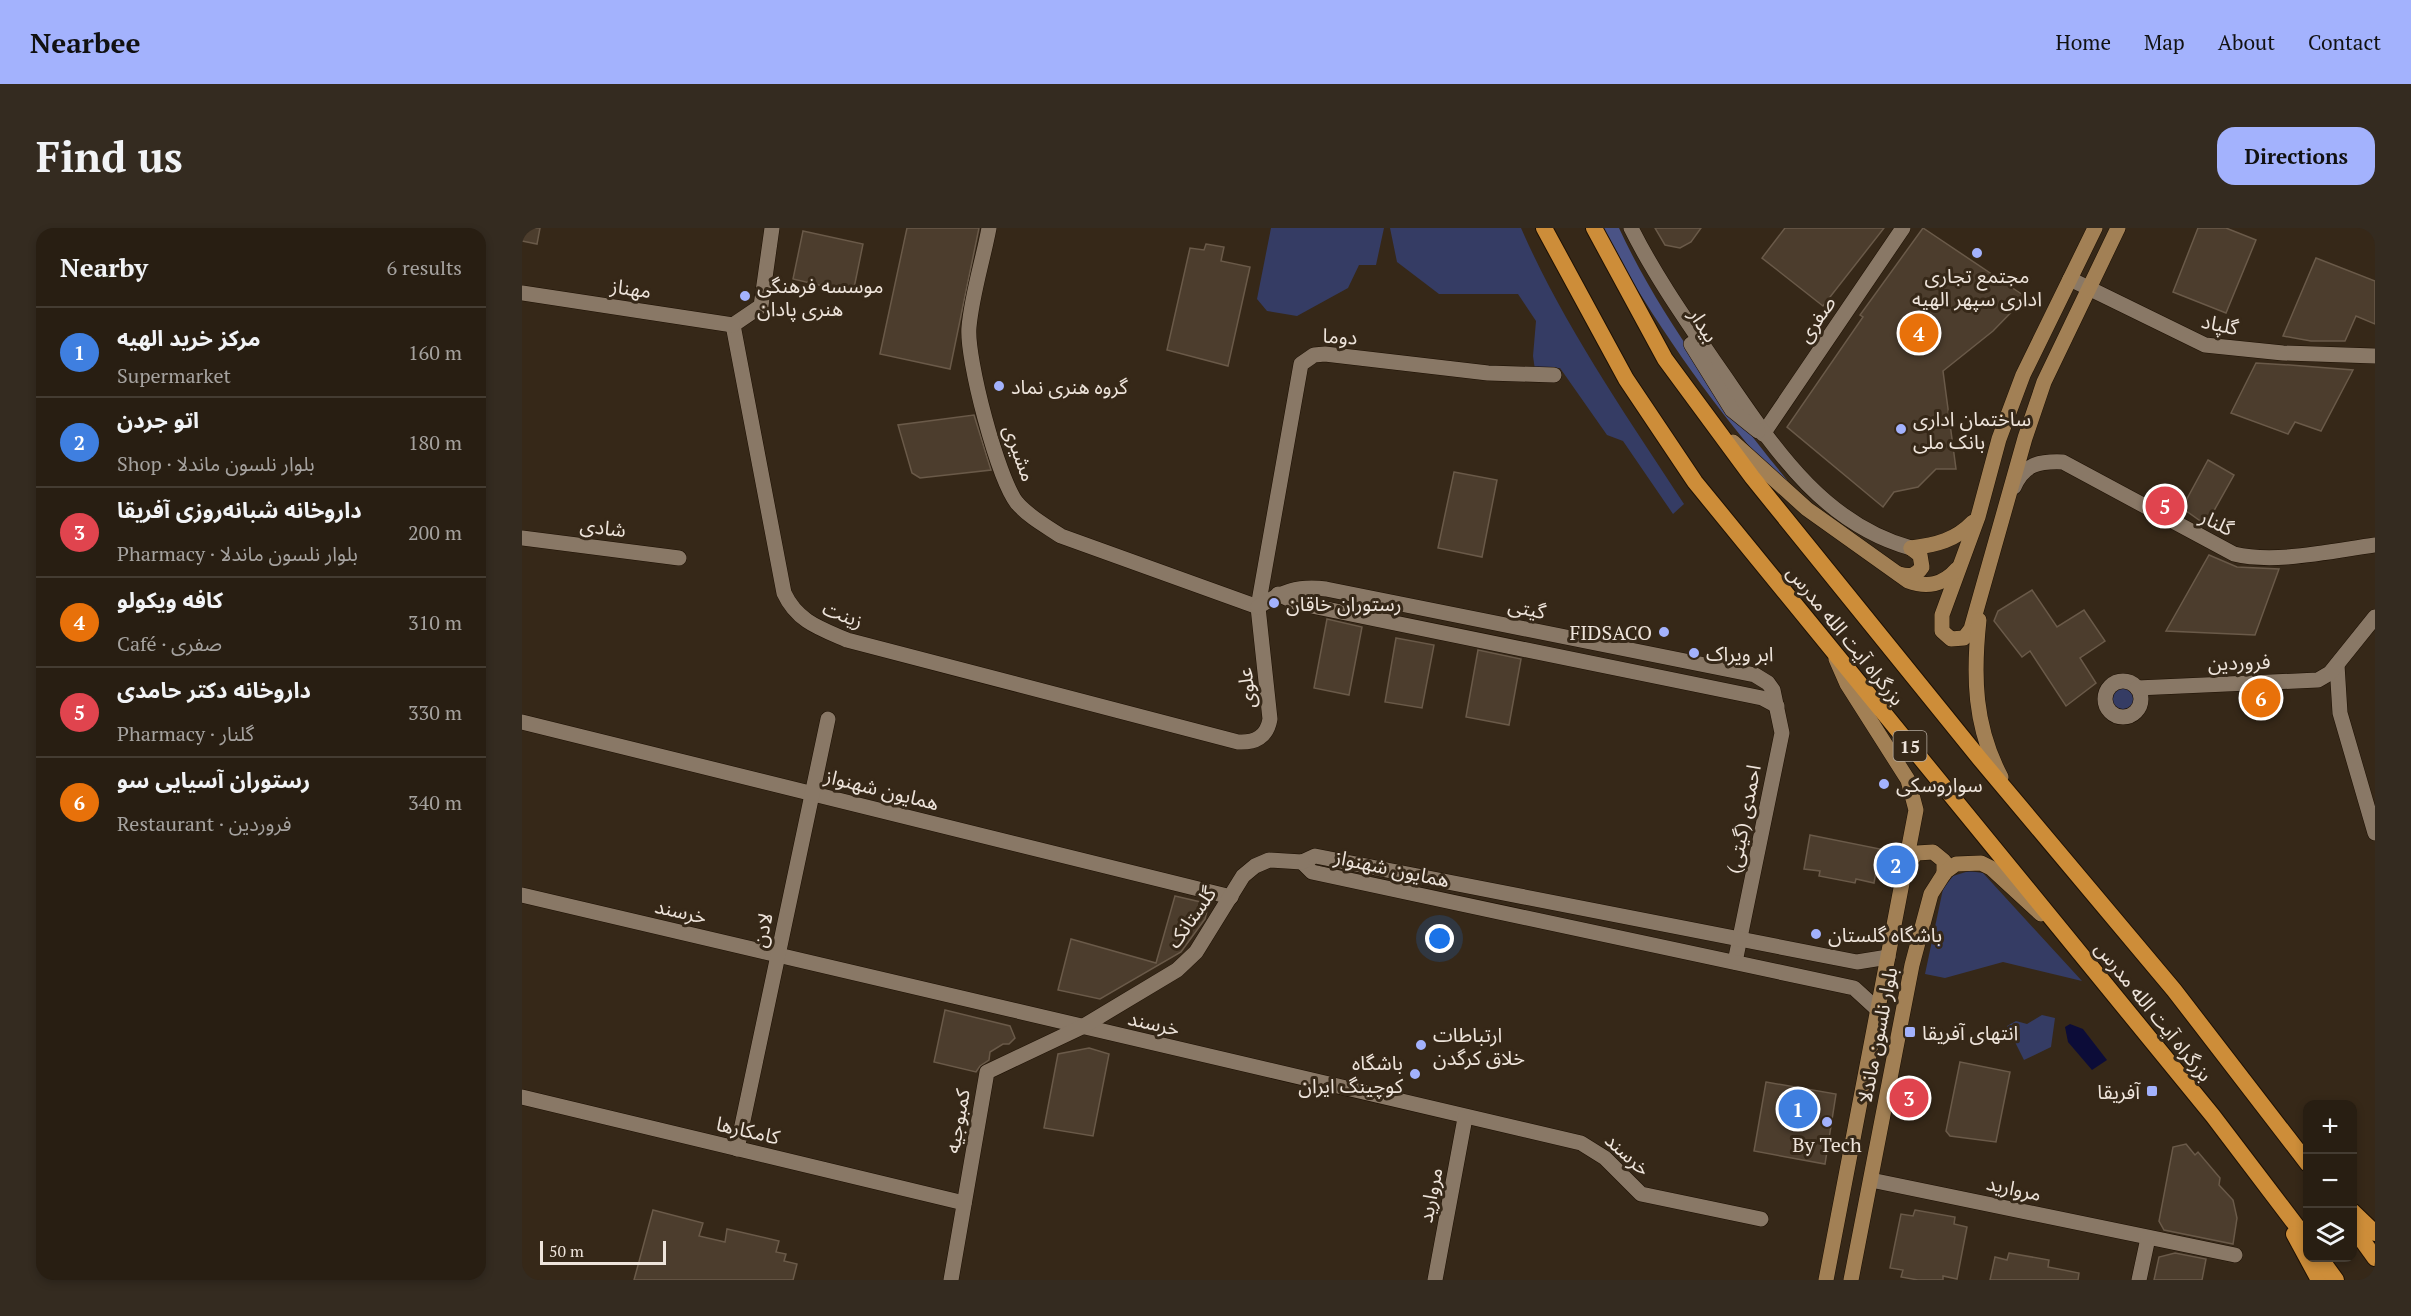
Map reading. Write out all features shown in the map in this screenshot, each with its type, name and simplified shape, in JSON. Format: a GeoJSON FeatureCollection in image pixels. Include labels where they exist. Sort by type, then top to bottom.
{"type":"FeatureCollection","features":[{"type":"Feature","properties":{"kind":"highway","name":"بزرگراه آیت الله مدرس"},"geometry":{"type":"LineString","coordinates":[[1545,228],[1626,379],[1695,482],[2213,1116],[2303,1236]]}},
{"type":"Feature","properties":{"kind":"highway","name":"بزرگراه آیت الله مدرس"},"geometry":{"type":"LineString","coordinates":[[1594,228],[1665,359],[1752,477],[2012,798],[2174,990],[2303,1159]]}},
{"type":"Feature","properties":{"kind":"highway"},"geometry":{"type":"LineString","coordinates":[[2276,1199],[2319,1280]]}},
{"type":"Feature","properties":{"kind":"highway"},"geometry":{"type":"LineString","coordinates":[[2357,1215],[2375,1233]]}},
{"type":"Feature","properties":{"kind":"highway"},"geometry":{"type":"LineString","coordinates":[[2357,1234],[2375,1258]]}},
{"type":"Feature","properties":{"kind":"highway"},"geometry":{"type":"LineString","coordinates":[[2323,1262],[2336,1280]]}},
{"type":"Feature","properties":{"kind":"main road"},"geometry":{"type":"LineString","coordinates":[[2095,228],[2023,375],[1999,439],[1978,518],[1940,625],[1948,638],[1958,640],[1966,636],[1983,589],[2006,503],[2044,382],[2118,228]]}},
{"type":"Feature","properties":{"kind":"main road"},"geometry":{"type":"LineString","coordinates":[[1700,407],[1792,497],[1911,582],[1938,584],[1952,574],[1960,564]]}},
{"type":"Feature","properties":{"kind":"main road"},"geometry":{"type":"LineString","coordinates":[[1911,548],[1933,546],[1962,534],[1978,518]]}},
{"type":"Feature","properties":{"kind":"main road"},"geometry":{"type":"LineString","coordinates":[[1897,573],[1907,577],[1918,572],[1922,567],[1920,555],[1911,548]]}},
{"type":"Feature","properties":{"kind":"main road"},"geometry":{"type":"LineString","coordinates":[[1983,589],[1975,666],[1977,709],[1989,755],[2012,798]]}},
{"type":"Feature","properties":{"kind":"main road","name":"بلوار نلسون ماندلا"},"geometry":{"type":"LineString","coordinates":[[1826,1280],[1916,818],[1915,799],[1908,780],[1846,684],[1832,651]]}},
{"type":"Feature","properties":{"kind":"main road"},"geometry":{"type":"LineString","coordinates":[[1905,870],[1913,856],[1928,851],[1942,858],[1944,874]]}},
{"type":"Feature","properties":{"kind":"main road"},"geometry":{"type":"LineString","coordinates":[[1944,874],[1956,864],[1967,861],[1981,863],[1991,868],[2067,938]]}},
{"type":"Feature","properties":{"kind":"main road","name":"بلوار نلسون ماندلا"},"geometry":{"type":"LineString","coordinates":[[1851,1280],[1921,924],[1931,894],[1944,874]]}},
{"type":"Feature","properties":{"kind":"street"},"geometry":{"type":"LineString","coordinates":[[734,325],[761,306],[772,228]]}},
{"type":"Feature","properties":{"kind":"street","name":"مشیری"},"geometry":{"type":"LineString","coordinates":[[989,228],[969,329],[986,420],[1006,485],[1018,504],[1039,522],[1061,536],[1258,607]]}},
{"type":"Feature","properties":{"kind":"street","name":"بیدار"},"geometry":{"type":"LineString","coordinates":[[1622,228],[1653,285],[1732,410],[1751,427],[1763,434]]}},
{"type":"Feature","properties":{"kind":"street","name":"بیدار"},"geometry":{"type":"LineString","coordinates":[[1631,228],[1660,281],[1763,434],[1799,479],[1835,508],[1886,539],[1911,548]]}},
{"type":"Feature","properties":{"kind":"street","name":"صفری"},"geometry":{"type":"LineString","coordinates":[[1763,434],[1903,228]]}},
{"type":"Feature","properties":{"kind":"street","name":"گلپاد"},"geometry":{"type":"LineString","coordinates":[[2070,279],[2205,345],[2283,353],[2375,356]]}},
{"type":"Feature","properties":{"kind":"street","name":"مهناز"},"geometry":{"type":"LineString","coordinates":[[522,293],[734,325]]}},
{"type":"Feature","properties":{"kind":"street","name":"زینت"},"geometry":{"type":"LineString","coordinates":[[734,325],[783,593],[799,616],[810,625],[847,640],[1238,742]]}},
{"type":"Feature","properties":{"kind":"street","name":"دوما"},"geometry":{"type":"LineString","coordinates":[[1258,607],[1299,371],[1307,358],[1325,354],[1488,374],[1554,375]]}},
{"type":"Feature","properties":{"kind":"street","name":"گلنار"},"geometry":{"type":"LineString","coordinates":[[2006,503],[2018,478],[2029,466],[2045,462],[2063,462],[2158,516],[2234,554],[2245,556],[2306,555],[2375,545]]}},
{"type":"Feature","properties":{"kind":"street","name":"شادی"},"geometry":{"type":"LineString","coordinates":[[522,537],[679,558]]}},
{"type":"Feature","properties":{"kind":"street","name":"گیتی"},"geometry":{"type":"LineString","coordinates":[[1258,607],[1278,594],[1303,587],[1326,589],[1755,675],[1768,683],[1773,690],[1777,706]]}},
{"type":"Feature","properties":{"kind":"street","name":"علوی"},"geometry":{"type":"LineString","coordinates":[[1238,742],[1259,738],[1269,728],[1270,719],[1258,607]]}},
{"type":"Feature","properties":{"kind":"street"},"geometry":{"type":"LineString","coordinates":[[2375,616],[2337,665],[2340,713],[2375,833]]}},
{"type":"Feature","properties":{"kind":"street","name":"فروردین"},"geometry":{"type":"LineString","coordinates":[[2137,688],[2318,680],[2337,665]]}},
{"type":"Feature","properties":{"kind":"street","name":"احمدی (گیتی)"},"geometry":{"type":"LineString","coordinates":[[1741,940],[1782,733],[1777,706]]}},
{"type":"Feature","properties":{"kind":"street","name":"لادن"},"geometry":{"type":"LineString","coordinates":[[737,1149],[828,719]]}},
{"type":"Feature","properties":{"kind":"street","name":"همایون شهنواز"},"geometry":{"type":"LineString","coordinates":[[522,722],[1231,897]]}},
{"type":"Feature","properties":{"kind":"street","name":"گلستانک"},"geometry":{"type":"LineString","coordinates":[[1082,1027],[1177,970],[1196,952],[1243,876],[1255,866],[1269,860],[1309,863]]}},
{"type":"Feature","properties":{"kind":"street","name":"همایون شهنواز"},"geometry":{"type":"LineString","coordinates":[[1309,863],[1857,962],[1888,957]]}},
{"type":"Feature","properties":{"kind":"street","name":"همایون شهنواز"},"geometry":{"type":"LineString","coordinates":[[1309,863],[1854,988],[1878,1010]]}},
{"type":"Feature","properties":{"kind":"street","name":"خرسند"},"geometry":{"type":"LineString","coordinates":[[522,895],[1465,1118],[1581,1143],[1605,1158],[1641,1194],[1761,1219]]}},
{"type":"Feature","properties":{"kind":"street"},"geometry":{"type":"LineString","coordinates":[[1735,962],[1741,940]]}},
{"type":"Feature","properties":{"kind":"street","name":"کمبوجیه"},"geometry":{"type":"LineString","coordinates":[[951,1280],[987,1072],[1082,1027]]}},
{"type":"Feature","properties":{"kind":"street","name":"کامکارها"},"geometry":{"type":"LineString","coordinates":[[522,1097],[963,1203]]}},
{"type":"Feature","properties":{"kind":"street","name":"مروارید"},"geometry":{"type":"LineString","coordinates":[[1435,1280],[1465,1118]]}},
{"type":"Feature","properties":{"kind":"street","name":"مروارید"},"geometry":{"type":"LineString","coordinates":[[1870,1180],[2235,1255]]}},
{"type":"Feature","properties":{"kind":"street"},"geometry":{"type":"LineString","coordinates":[[2139,1280],[2148,1238]]}},
{"type":"Feature","properties":{"kind":"shaded area"},"geometry":{"type":"Polygon","coordinates":[[[1271,228],[1384,228],[1376,265],[1359,265],[1348,288],[1297,316],[1267,311],[1257,299],[1271,228]]]}},
{"type":"Feature","properties":{"kind":"shaded area"},"geometry":{"type":"Polygon","coordinates":[[[1390,228],[1521,228],[1576,335],[1684,504],[1673,514],[1623,441],[1607,435],[1560,368],[1535,370],[1533,356],[1536,321],[1518,294],[1439,294],[1397,262],[1390,228]]]}},
{"type":"Feature","properties":{"kind":"shaded area"},"geometry":{"type":"Polygon","coordinates":[[[1601,228],[1619,228],[1654,294],[1695,358],[1787,480],[1782,484],[1731,424],[1684,361],[1641,296],[1601,228]]]}},
{"type":"Feature","properties":{"kind":"shaded area"},"geometry":{"type":"Polygon","coordinates":[[[2124,686],[2133,690],[2137,699],[2133,708],[2124,712],[2115,708],[2111,699],[2115,690],[2124,686]]]}},
{"type":"Feature","properties":{"kind":"shaded area"},"geometry":{"type":"Polygon","coordinates":[[[1969,871],[1983,873],[2082,981],[2003,962],[1945,978],[1925,974],[1943,889],[1953,876],[1969,871]]]}},
{"type":"Feature","properties":{"kind":"shaded area"},"geometry":{"type":"Polygon","coordinates":[[[2042,1015],[2055,1018],[2051,1047],[2024,1060],[2007,1026],[2016,1021],[2027,1024],[2042,1015]]]}},
{"type":"Feature","properties":{"kind":"shaded area"},"geometry":{"type":"Polygon","coordinates":[[[2070,1024],[2083,1029],[2107,1060],[2092,1070],[2068,1042],[2065,1027],[2070,1024]]]}},
{"type":"Feature","properties":{"kind":"building"},"geometry":{"type":"Polygon","coordinates":[[[522,228],[540,228],[537,244],[522,241],[522,228]]]}},
{"type":"Feature","properties":{"kind":"building"},"geometry":{"type":"Polygon","coordinates":[[[907,228],[979,228],[950,369],[880,354],[907,228]]]}},
{"type":"Feature","properties":{"kind":"building"},"geometry":{"type":"Polygon","coordinates":[[[1655,228],[1701,228],[1691,242],[1680,248],[1665,245],[1655,228]]]}},
{"type":"Feature","properties":{"kind":"building"},"geometry":{"type":"Polygon","coordinates":[[[1785,228],[1884,228],[1823,306],[1762,258],[1785,228]]]}},
{"type":"Feature","properties":{"kind":"building"},"geometry":{"type":"Polygon","coordinates":[[[1923,228],[2026,297],[1993,331],[1943,371],[1956,469],[1936,469],[1918,487],[1894,492],[1883,507],[1787,427],[1863,317],[1860,315],[1923,228]]]}},
{"type":"Feature","properties":{"kind":"building"},"geometry":{"type":"Polygon","coordinates":[[[2198,228],[2226,228],[2256,240],[2226,313],[2173,292],[2198,228]]]}},
{"type":"Feature","properties":{"kind":"building"},"geometry":{"type":"Polygon","coordinates":[[[803,231],[863,244],[853,293],[793,279],[803,231]]]}},
{"type":"Feature","properties":{"kind":"building"},"geometry":{"type":"Polygon","coordinates":[[[1206,244],[1224,247],[1221,261],[1250,267],[1228,366],[1167,350],[1190,248],[1204,250],[1206,244]]]}},
{"type":"Feature","properties":{"kind":"building"},"geometry":{"type":"Polygon","coordinates":[[[2316,258],[2375,281],[2375,324],[2356,316],[2345,341],[2311,341],[2283,336],[2316,258]]]}},
{"type":"Feature","properties":{"kind":"building"},"geometry":{"type":"Polygon","coordinates":[[[2256,363],[2353,370],[2321,431],[2295,422],[2288,434],[2231,413],[2256,363]]]}},
{"type":"Feature","properties":{"kind":"building"},"geometry":{"type":"Polygon","coordinates":[[[974,415],[991,470],[920,478],[912,473],[898,425],[974,415]]]}},
{"type":"Feature","properties":{"kind":"building"},"geometry":{"type":"Polygon","coordinates":[[[2208,460],[2234,475],[2206,525],[2182,508],[2208,460]]]}},
{"type":"Feature","properties":{"kind":"building"},"geometry":{"type":"Polygon","coordinates":[[[1454,472],[1497,480],[1482,557],[1438,548],[1454,472]]]}},
{"type":"Feature","properties":{"kind":"building"},"geometry":{"type":"Polygon","coordinates":[[[2209,555],[2237,567],[2279,569],[2255,635],[2166,631],[2209,555]]]}},
{"type":"Feature","properties":{"kind":"building"},"geometry":{"type":"Polygon","coordinates":[[[2032,590],[2057,627],[2084,610],[2105,641],[2080,658],[2096,683],[2066,706],[2030,651],[2022,657],[1994,621],[1998,611],[2032,590]]]}},
{"type":"Feature","properties":{"kind":"building"},"geometry":{"type":"Polygon","coordinates":[[[1327,619],[1362,627],[1349,695],[1314,688],[1327,619]]]}},
{"type":"Feature","properties":{"kind":"building"},"geometry":{"type":"Polygon","coordinates":[[[1396,638],[1434,645],[1422,708],[1385,702],[1396,638]]]}},
{"type":"Feature","properties":{"kind":"building"},"geometry":{"type":"Polygon","coordinates":[[[1478,650],[1521,659],[1509,725],[1466,717],[1478,650]]]}},
{"type":"Feature","properties":{"kind":"building"},"geometry":{"type":"Polygon","coordinates":[[[1810,835],[1880,849],[1874,883],[1856,879],[1855,883],[1819,876],[1820,871],[1804,869],[1810,835]]]}},
{"type":"Feature","properties":{"kind":"building"},"geometry":{"type":"Polygon","coordinates":[[[1175,896],[1205,903],[1208,907],[1205,919],[1181,952],[1100,999],[1058,990],[1071,939],[1156,963],[1175,896]]]}},
{"type":"Feature","properties":{"kind":"building"},"geometry":{"type":"Polygon","coordinates":[[[945,1010],[1010,1026],[1015,1038],[1009,1044],[1003,1044],[990,1052],[989,1060],[976,1072],[934,1062],[945,1010]]]}},
{"type":"Feature","properties":{"kind":"building"},"geometry":{"type":"Polygon","coordinates":[[[1089,1048],[1109,1054],[1093,1136],[1044,1128],[1058,1054],[1089,1048]]]}},
{"type":"Feature","properties":{"kind":"building"},"geometry":{"type":"Polygon","coordinates":[[[1960,1062],[2010,1072],[1996,1142],[1950,1136],[1946,1131],[1960,1062]]]}},
{"type":"Feature","properties":{"kind":"building"},"geometry":{"type":"Polygon","coordinates":[[[1766,1082],[1836,1094],[1825,1164],[1754,1151],[1766,1082]]]}},
{"type":"Feature","properties":{"kind":"building"},"geometry":{"type":"Polygon","coordinates":[[[2186,1144],[2195,1155],[2198,1152],[2220,1178],[2219,1185],[2233,1200],[2237,1218],[2233,1244],[2164,1230],[2159,1221],[2173,1147],[2186,1144]]]}},
{"type":"Feature","properties":{"kind":"building"},"geometry":{"type":"Polygon","coordinates":[[[653,1210],[703,1223],[699,1236],[725,1242],[727,1229],[779,1241],[776,1252],[786,1254],[784,1261],[797,1264],[793,1280],[634,1280],[653,1210]]]}},
{"type":"Feature","properties":{"kind":"building"},"geometry":{"type":"Polygon","coordinates":[[[1915,1210],[1955,1217],[1954,1224],[1967,1227],[1957,1279],[1943,1276],[1943,1280],[1918,1280],[1901,1277],[1903,1270],[1890,1268],[1901,1214],[1913,1216],[1915,1210]]]}},
{"type":"Feature","properties":{"kind":"building"},"geometry":{"type":"Polygon","coordinates":[[[2009,1253],[2049,1260],[2048,1267],[2079,1273],[2078,1280],[1990,1280],[1995,1257],[2007,1260],[2009,1253]]]}},
{"type":"Feature","properties":{"kind":"building"},"geometry":{"type":"Polygon","coordinates":[[[2175,1253],[2206,1259],[2202,1280],[2154,1280],[2159,1257],[2175,1253]]]}},
{"type":"Feature","properties":{"kind":"place","name":"مجتمع تجاری اداری سپهر الهیه"},"geometry":{"type":"Point","coordinates":[1977,253]}},
{"type":"Feature","properties":{"kind":"place","name":"موسسه فرهنگی هنری پادان"},"geometry":{"type":"Point","coordinates":[745,296]}},
{"type":"Feature","properties":{"kind":"place","name":"کافه ویکولو"},"geometry":{"type":"Point","coordinates":[1919,333]}},
{"type":"Feature","properties":{"kind":"place","name":"گروه هنری نماد"},"geometry":{"type":"Point","coordinates":[999,386]}},
{"type":"Feature","properties":{"kind":"place","name":"ساختمان اداری بانک ملی"},"geometry":{"type":"Point","coordinates":[1901,429]}},
{"type":"Feature","properties":{"kind":"place","name":"داروخانه دکتر حامدی"},"geometry":{"type":"Point","coordinates":[2165,506]}},
{"type":"Feature","properties":{"kind":"place","name":"رستوران خاقان"},"geometry":{"type":"Point","coordinates":[1274,603]}},
{"type":"Feature","properties":{"kind":"place","name":"FIDSACO"},"geometry":{"type":"Point","coordinates":[1664,632]}},
{"type":"Feature","properties":{"kind":"place","name":"ابر ویراک"},"geometry":{"type":"Point","coordinates":[1694,653]}},
{"type":"Feature","properties":{"kind":"place","name":"رستوران آسیایی سو"},"geometry":{"type":"Point","coordinates":[2261,698]}},
{"type":"Feature","properties":{"kind":"place","name":"سواروسکی"},"geometry":{"type":"Point","coordinates":[1884,784]}},
{"type":"Feature","properties":{"kind":"place","name":"اتو جردن"},"geometry":{"type":"Point","coordinates":[1896,865]}},
{"type":"Feature","properties":{"kind":"place","name":"باشگاه گلستان"},"geometry":{"type":"Point","coordinates":[1816,934]}},
{"type":"Feature","properties":{"kind":"place","name":"انتهای آفریقا"},"geometry":{"type":"Point","coordinates":[1910,1032]}},
{"type":"Feature","properties":{"kind":"place","name":"ارتباطات خلاق کرگدن"},"geometry":{"type":"Point","coordinates":[1421,1045]}},
{"type":"Feature","properties":{"kind":"place","name":"باشگاه کوچینگ ایران"},"geometry":{"type":"Point","coordinates":[1415,1074]}},
{"type":"Feature","properties":{"kind":"place","name":"آفریقا"},"geometry":{"type":"Point","coordinates":[2152,1091]}},
{"type":"Feature","properties":{"kind":"place","name":"داروخانه شبانه‌روزی آفریقا"},"geometry":{"type":"Point","coordinates":[1909,1098]}},
{"type":"Feature","properties":{"kind":"place","name":"مرکز خرید الهیه"},"geometry":{"type":"Point","coordinates":[1798,1109]}},
{"type":"Feature","properties":{"kind":"place","name":"By Tech"},"geometry":{"type":"Point","coordinates":[1827,1122]}}]}
